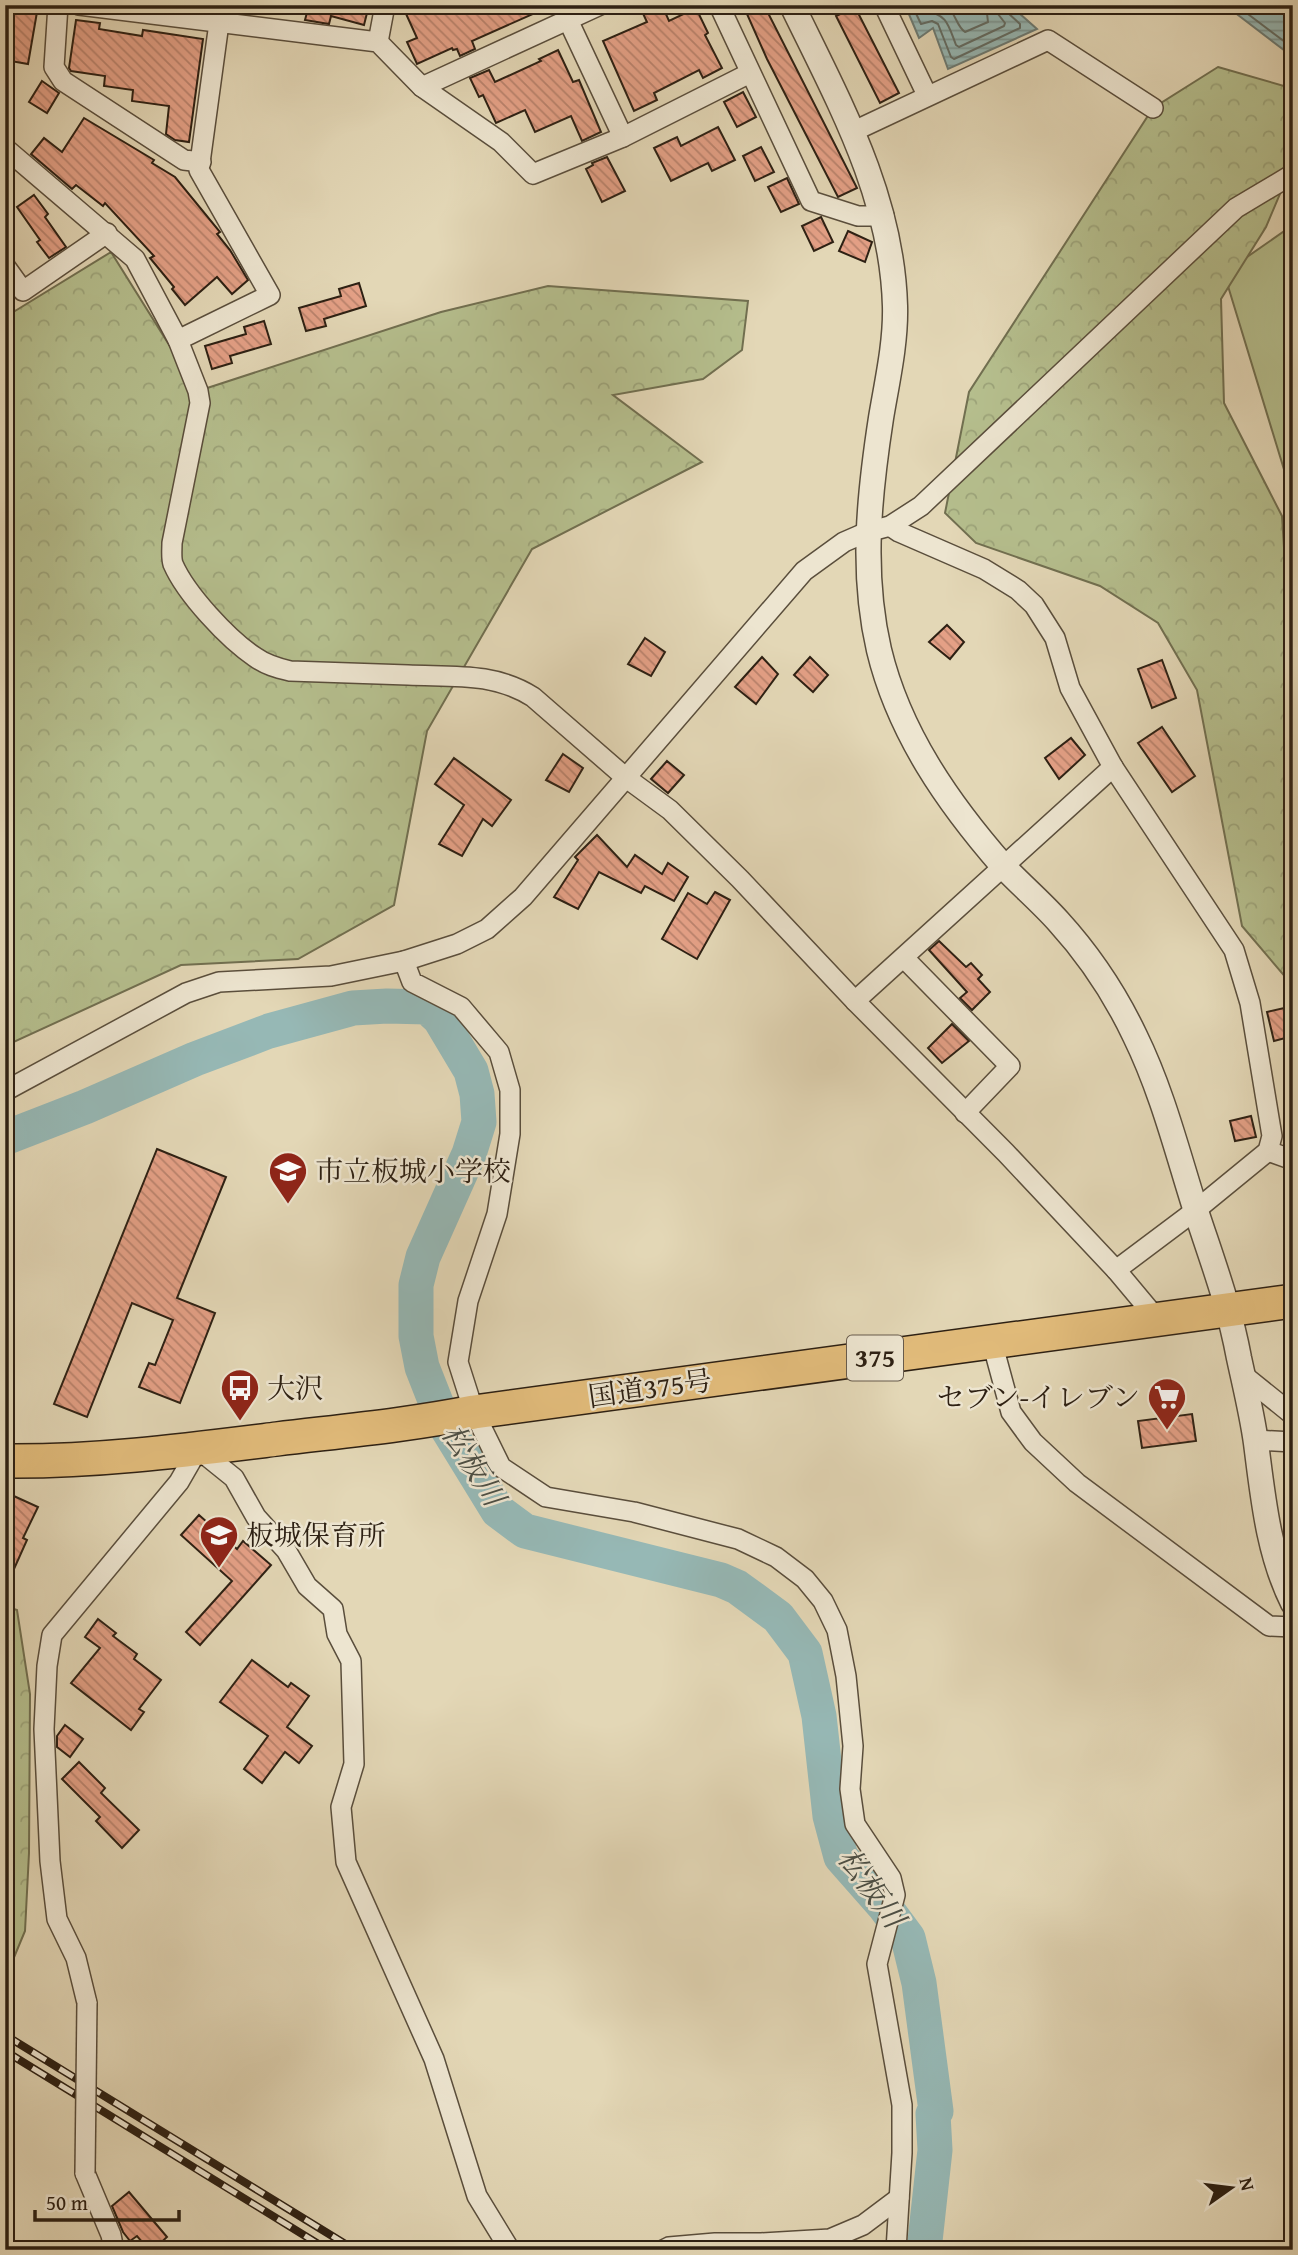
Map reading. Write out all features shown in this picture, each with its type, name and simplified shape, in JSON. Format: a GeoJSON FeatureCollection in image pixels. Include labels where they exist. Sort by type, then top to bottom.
{"type":"FeatureCollection","features":[{"type":"Feature","properties":{"kind":"highway","name":"国道375号"},"geometry":{"type":"LineString","coordinates":[[5,1461],[39,1462],[198,1449],[422,1422],[466,1413],[1293,1301]]}},
{"type":"Feature","properties":{"kind":"street"},"geometry":{"type":"LineString","coordinates":[[58,5],[54,67],[63,81],[184,160],[201,162]]}},
{"type":"Feature","properties":{"kind":"street"},"geometry":{"type":"LineString","coordinates":[[79,5],[169,11],[219,23],[378,42],[422,87],[501,142],[533,174],[623,137],[750,73]]}},
{"type":"Feature","properties":{"kind":"street"},"geometry":{"type":"LineString","coordinates":[[378,42],[385,5]]}},
{"type":"Feature","properties":{"kind":"street"},"geometry":{"type":"LineString","coordinates":[[422,87],[600,5]]}},
{"type":"Feature","properties":{"kind":"street"},"geometry":{"type":"LineString","coordinates":[[719,5],[811,201],[858,216],[884,216]]}},
{"type":"Feature","properties":{"kind":"street"},"geometry":{"type":"LineString","coordinates":[[792,5],[852,132],[884,216],[895,309],[879,529],[868,596],[880,653],[895,701],[922,760],[1004,867],[1061,924],[1099,974],[1135,1036],[1164,1109],[1230,1311],[1255,1440],[1261,1493],[1273,1546],[1293,1603]]}},
{"type":"Feature","properties":{"kind":"street"},"geometry":{"type":"LineString","coordinates":[[884,5],[927,95]]}},
{"type":"Feature","properties":{"kind":"street"},"geometry":{"type":"LineString","coordinates":[[568,20],[623,137]]}},
{"type":"Feature","properties":{"kind":"street"},"geometry":{"type":"LineString","coordinates":[[178,340],[270,295],[200,170],[219,23]]}},
{"type":"Feature","properties":{"kind":"street"},"geometry":{"type":"LineString","coordinates":[[852,132],[1048,40],[1153,108]]}},
{"type":"Feature","properties":{"kind":"street"},"geometry":{"type":"LineString","coordinates":[[5,148],[135,259],[178,340],[200,403],[172,543],[172,562],[205,611],[254,657],[274,667],[290,671],[446,675],[492,679],[524,692],[625,777],[670,810],[740,878],[855,1001],[1116,1270],[1157,1319]]}},
{"type":"Feature","properties":{"kind":"street"},"geometry":{"type":"LineString","coordinates":[[5,1091],[186,993],[219,982],[331,976],[404,961],[457,944],[487,929],[523,897],[804,570],[844,542],[879,529],[921,506],[1236,208],[1293,174]]}},
{"type":"Feature","properties":{"kind":"street"},"geometry":{"type":"LineString","coordinates":[[5,266],[23,291],[107,233]]}},
{"type":"Feature","properties":{"kind":"street"},"geometry":{"type":"LineString","coordinates":[[879,529],[899,532],[984,569],[1018,590],[1034,605],[1055,638],[1070,688],[1112,767],[1234,950],[1250,1003],[1272,1136],[1268,1151],[1116,1270]]}},
{"type":"Feature","properties":{"kind":"street"},"geometry":{"type":"LineString","coordinates":[[855,1001],[1112,767]]}},
{"type":"Feature","properties":{"kind":"street"},"geometry":{"type":"LineString","coordinates":[[904,957],[1010,1066],[965,1113]]}},
{"type":"Feature","properties":{"kind":"street"},"geometry":{"type":"LineString","coordinates":[[404,961],[412,982],[461,1007],[499,1052],[510,1090],[510,1134],[497,1214],[468,1301],[458,1362],[466,1413],[501,1467],[546,1497],[634,1512],[738,1539],[776,1557],[806,1579],[824,1601],[837,1630],[846,1676],[853,1746],[850,1789],[855,1824],[891,1878],[895,1895],[877,1964],[902,2105],[896,2250]]}},
{"type":"Feature","properties":{"kind":"street"},"geometry":{"type":"LineString","coordinates":[[1268,1151],[1293,1160]]}},
{"type":"Feature","properties":{"kind":"street"},"geometry":{"type":"LineString","coordinates":[[992,1342],[1011,1412],[1033,1442],[1077,1483],[1269,1626],[1293,1627]]}},
{"type":"Feature","properties":{"kind":"street"},"geometry":{"type":"LineString","coordinates":[[1242,1374],[1293,1415]]}},
{"type":"Feature","properties":{"kind":"street"},"geometry":{"type":"LineString","coordinates":[[1255,1440],[1293,1442]]}},
{"type":"Feature","properties":{"kind":"street"},"geometry":{"type":"LineString","coordinates":[[114,2250],[111,2235],[85,2173],[87,2003],[76,1958],[57,1919],[50,1861],[44,1729],[47,1665],[52,1635],[179,1482],[198,1449],[234,1478],[256,1517],[286,1550],[307,1586],[333,1609],[337,1634],[351,1661],[354,1764],[341,1807],[346,1862],[434,2059],[477,2196],[510,2250]]}},
{"type":"Feature","properties":{"kind":"street"},"geometry":{"type":"LineString","coordinates":[[663,2250],[668,2247],[715,2242],[761,2244],[830,2239],[863,2225],[899,2198]]}},
{"type":"Feature","properties":{"kind":"green space"},"geometry":{"type":"Polygon","coordinates":[[[1218,67],[1291,88],[1293,163],[1266,227],[1221,299],[1224,403],[1282,516],[1293,689],[1293,986],[1242,926],[1197,690],[1158,623],[1100,586],[976,543],[945,513],[969,392],[1153,108],[1218,67]]]}},
{"type":"Feature","properties":{"kind":"green space"},"geometry":{"type":"Polygon","coordinates":[[[1293,225],[1293,499],[1224,273],[1293,225]]]}},
{"type":"Feature","properties":{"kind":"green space"},"geometry":{"type":"Polygon","coordinates":[[[111,252],[198,391],[441,312],[548,286],[748,301],[742,350],[703,379],[613,395],[702,462],[532,549],[427,731],[394,905],[298,959],[181,965],[5,1046],[5,296],[15,311],[111,252]]]}},
{"type":"Feature","properties":{"kind":"green space"},"geometry":{"type":"Polygon","coordinates":[[[5,1606],[17,1610],[30,1694],[29,1853],[25,1931],[5,1979],[5,1606]]]}},
{"type":"Feature","properties":{"kind":"water"},"geometry":{"type":"Polygon","coordinates":[[[905,5],[1010,5],[1037,29],[948,69],[933,28],[919,38],[905,5]]]}},
{"type":"Feature","properties":{"kind":"water"},"geometry":{"type":"Polygon","coordinates":[[[1225,5],[1293,5],[1293,57],[1225,5]]]}},
{"type":"Feature","properties":{"kind":"building"},"geometry":{"type":"Polygon","coordinates":[[[309,5],[369,5],[364,25],[331,16],[329,24],[305,20],[309,5]]]}},
{"type":"Feature","properties":{"kind":"building"},"geometry":{"type":"Polygon","coordinates":[[[402,5],[553,5],[472,41],[475,49],[460,56],[457,49],[452,48],[417,64],[407,42],[417,38],[402,5]]]}},
{"type":"Feature","properties":{"kind":"building"},"geometry":{"type":"Polygon","coordinates":[[[639,5],[662,5],[669,21],[696,8],[708,33],[705,35],[722,68],[703,78],[699,70],[654,93],[657,100],[634,111],[603,41],[647,22],[639,5]]]}},
{"type":"Feature","properties":{"kind":"building"},"geometry":{"type":"Polygon","coordinates":[[[743,5],[764,5],[857,188],[838,197],[767,59],[743,5]]]}},
{"type":"Feature","properties":{"kind":"building"},"geometry":{"type":"Polygon","coordinates":[[[855,7],[899,93],[880,103],[836,16],[855,7]]]}},
{"type":"Feature","properties":{"kind":"building"},"geometry":{"type":"Polygon","coordinates":[[[13,8],[37,12],[28,64],[5,60],[13,8]]]}},
{"type":"Feature","properties":{"kind":"building"},"geometry":{"type":"Polygon","coordinates":[[[76,20],[100,23],[99,29],[142,36],[143,30],[203,39],[189,142],[175,140],[166,134],[169,106],[132,101],[133,90],[104,86],[105,76],[71,71],[69,68],[76,20]]]}},
{"type":"Feature","properties":{"kind":"building"},"geometry":{"type":"Polygon","coordinates":[[[558,50],[573,82],[579,80],[601,132],[582,141],[571,116],[535,132],[525,110],[496,123],[483,95],[479,97],[470,78],[489,70],[495,82],[541,61],[539,59],[558,50]]]}},
{"type":"Feature","properties":{"kind":"building"},"geometry":{"type":"Polygon","coordinates":[[[42,81],[59,93],[47,113],[29,102],[42,81]]]}},
{"type":"Feature","properties":{"kind":"building"},"geometry":{"type":"Polygon","coordinates":[[[743,92],[756,117],[737,127],[724,102],[743,92]]]}},
{"type":"Feature","properties":{"kind":"building"},"geometry":{"type":"Polygon","coordinates":[[[84,118],[154,160],[152,163],[175,177],[220,232],[217,234],[248,280],[232,294],[217,277],[185,305],[150,258],[154,256],[105,203],[103,206],[76,185],[72,189],[31,154],[44,138],[62,152],[84,118]]]}},
{"type":"Feature","properties":{"kind":"building"},"geometry":{"type":"Polygon","coordinates":[[[718,127],[735,160],[712,171],[708,163],[671,181],[654,148],[677,137],[681,146],[718,127]]]}},
{"type":"Feature","properties":{"kind":"building"},"geometry":{"type":"Polygon","coordinates":[[[761,147],[774,172],[755,181],[743,156],[761,147]]]}},
{"type":"Feature","properties":{"kind":"building"},"geometry":{"type":"Polygon","coordinates":[[[607,157],[625,191],[602,202],[586,169],[593,165],[592,163],[607,157]]]}},
{"type":"Feature","properties":{"kind":"building"},"geometry":{"type":"Polygon","coordinates":[[[787,178],[799,204],[781,212],[768,187],[787,178]]]}},
{"type":"Feature","properties":{"kind":"building"},"geometry":{"type":"Polygon","coordinates":[[[34,195],[48,214],[45,217],[66,247],[49,258],[17,207],[34,195]]]}},
{"type":"Feature","properties":{"kind":"building"},"geometry":{"type":"Polygon","coordinates":[[[821,217],[833,242],[814,251],[802,226],[821,217]]]}},
{"type":"Feature","properties":{"kind":"building"},"geometry":{"type":"Polygon","coordinates":[[[848,231],[872,242],[865,262],[839,251],[848,231]]]}},
{"type":"Feature","properties":{"kind":"building"},"geometry":{"type":"Polygon","coordinates":[[[359,283],[366,306],[324,319],[326,326],[306,331],[299,308],[341,296],[339,289],[359,283]]]}},
{"type":"Feature","properties":{"kind":"building"},"geometry":{"type":"Polygon","coordinates":[[[264,321],[271,344],[230,356],[232,363],[212,369],[205,346],[246,334],[244,327],[264,321]]]}},
{"type":"Feature","properties":{"kind":"building"},"geometry":{"type":"Polygon","coordinates":[[[947,625],[964,642],[950,659],[929,642],[947,625]]]}},
{"type":"Feature","properties":{"kind":"building"},"geometry":{"type":"Polygon","coordinates":[[[645,638],[665,652],[651,676],[628,664],[645,638]]]}},
{"type":"Feature","properties":{"kind":"building"},"geometry":{"type":"Polygon","coordinates":[[[762,657],[778,674],[756,704],[735,687],[762,657]]]}},
{"type":"Feature","properties":{"kind":"building"},"geometry":{"type":"Polygon","coordinates":[[[810,657],[828,675],[813,692],[794,675],[810,657]]]}},
{"type":"Feature","properties":{"kind":"building"},"geometry":{"type":"Polygon","coordinates":[[[1162,660],[1176,698],[1152,708],[1138,669],[1162,660]]]}},
{"type":"Feature","properties":{"kind":"building"},"geometry":{"type":"Polygon","coordinates":[[[1162,727],[1195,776],[1172,792],[1138,743],[1162,727]]]}},
{"type":"Feature","properties":{"kind":"building"},"geometry":{"type":"Polygon","coordinates":[[[1071,738],[1085,755],[1059,779],[1045,758],[1071,738]]]}},
{"type":"Feature","properties":{"kind":"building"},"geometry":{"type":"Polygon","coordinates":[[[563,754],[583,768],[569,792],[546,780],[563,754]]]}},
{"type":"Feature","properties":{"kind":"building"},"geometry":{"type":"Polygon","coordinates":[[[454,758],[511,800],[492,826],[483,819],[462,856],[439,844],[464,805],[435,784],[454,758]]]}},
{"type":"Feature","properties":{"kind":"building"},"geometry":{"type":"Polygon","coordinates":[[[667,761],[684,775],[668,793],[651,779],[667,761]]]}},
{"type":"Feature","properties":{"kind":"building"},"geometry":{"type":"Polygon","coordinates":[[[597,835],[627,867],[635,855],[662,874],[668,863],[688,877],[674,901],[645,886],[641,893],[599,872],[578,909],[554,897],[578,860],[575,857],[597,835]]]}},
{"type":"Feature","properties":{"kind":"building"},"geometry":{"type":"Polygon","coordinates":[[[715,892],[730,900],[697,959],[662,939],[688,893],[707,904],[715,892]]]}},
{"type":"Feature","properties":{"kind":"building"},"geometry":{"type":"Polygon","coordinates":[[[939,941],[966,967],[971,963],[982,975],[978,979],[990,992],[972,1010],[960,998],[967,992],[929,950],[939,941]]]}},
{"type":"Feature","properties":{"kind":"building"},"geometry":{"type":"Polygon","coordinates":[[[1293,1006],[1293,1036],[1274,1041],[1267,1012],[1293,1006]]]}},
{"type":"Feature","properties":{"kind":"building"},"geometry":{"type":"Polygon","coordinates":[[[952,1024],[969,1041],[942,1063],[928,1048],[952,1024]]]}},
{"type":"Feature","properties":{"kind":"building"},"geometry":{"type":"Polygon","coordinates":[[[1251,1116],[1256,1137],[1235,1141],[1230,1121],[1251,1116]]]}},
{"type":"Feature","properties":{"kind":"building"},"geometry":{"type":"Polygon","coordinates":[[[157,1149],[226,1177],[177,1298],[215,1313],[180,1403],[139,1387],[149,1363],[155,1365],[173,1320],[132,1303],[87,1417],[54,1404],[157,1149]]]}},
{"type":"Feature","properties":{"kind":"building","name":"セブン-イレブン"},"geometry":{"type":"Polygon","coordinates":[[[1192,1414],[1196,1441],[1142,1448],[1138,1421],[1192,1414]]]}},
{"type":"Feature","properties":{"kind":"building"},"geometry":{"type":"Polygon","coordinates":[[[5,1492],[38,1507],[23,1538],[27,1540],[5,1589],[5,1492]]]}},
{"type":"Feature","properties":{"kind":"building"},"geometry":{"type":"Polygon","coordinates":[[[199,1515],[237,1549],[243,1541],[271,1565],[200,1645],[186,1632],[232,1581],[181,1535],[199,1515]]]}},
{"type":"Feature","properties":{"kind":"building"},"geometry":{"type":"Polygon","coordinates":[[[98,1619],[116,1633],[113,1636],[137,1654],[134,1659],[161,1680],[139,1709],[144,1712],[131,1730],[71,1683],[100,1648],[85,1637],[98,1619]]]}},
{"type":"Feature","properties":{"kind":"building"},"geometry":{"type":"Polygon","coordinates":[[[252,1660],[288,1687],[291,1683],[309,1696],[287,1727],[312,1746],[299,1763],[285,1752],[262,1783],[244,1769],[268,1736],[220,1702],[252,1660]]]}},
{"type":"Feature","properties":{"kind":"building"},"geometry":{"type":"Polygon","coordinates":[[[65,1725],[83,1739],[70,1757],[57,1747],[57,1736],[65,1725]]]}},
{"type":"Feature","properties":{"kind":"building"},"geometry":{"type":"Polygon","coordinates":[[[79,1762],[105,1788],[101,1793],[139,1830],[122,1848],[96,1821],[100,1817],[62,1779],[79,1762]]]}},
{"type":"Feature","properties":{"kind":"building"},"geometry":{"type":"Polygon","coordinates":[[[129,2192],[167,2237],[153,2250],[149,2250],[137,2236],[130,2241],[123,2232],[112,2206],[129,2192]]]}},
{"type":"Feature","properties":{"kind":"waterway","name":"松板川"},"geometry":{"type":"LineString","coordinates":[[5,1138],[269,1031],[353,1008],[427,1007],[440,1019],[471,1071],[477,1094],[479,1122],[469,1154],[423,1257],[416,1285],[416,1336],[422,1367],[444,1423],[498,1511],[525,1531],[721,1580],[737,1587],[778,1617],[805,1653],[819,1716],[830,1816],[841,1857],[908,1938],[919,1983],[936,2111],[933,2114],[935,2150],[924,2250]]}},
{"type":"Feature","properties":{"kind":"railway"},"geometry":{"type":"LineString","coordinates":[[5,2035],[355,2250]]}},
{"type":"Feature","properties":{"kind":"railway"},"geometry":{"type":"LineString","coordinates":[[5,2051],[328,2250]]}},
{"type":"Feature","properties":{"kind":"place","name":"市立板城小学校"},"geometry":{"type":"Point","coordinates":[288,1205]}},
{"type":"Feature","properties":{"kind":"place","name":"大沢"},"geometry":{"type":"Point","coordinates":[240,1422]}},
{"type":"Feature","properties":{"kind":"place","name":"セブン-イレブン"},"geometry":{"type":"Point","coordinates":[1167,1431]}},
{"type":"Feature","properties":{"kind":"place","name":"板城保育所"},"geometry":{"type":"Point","coordinates":[219,1569]}}]}
